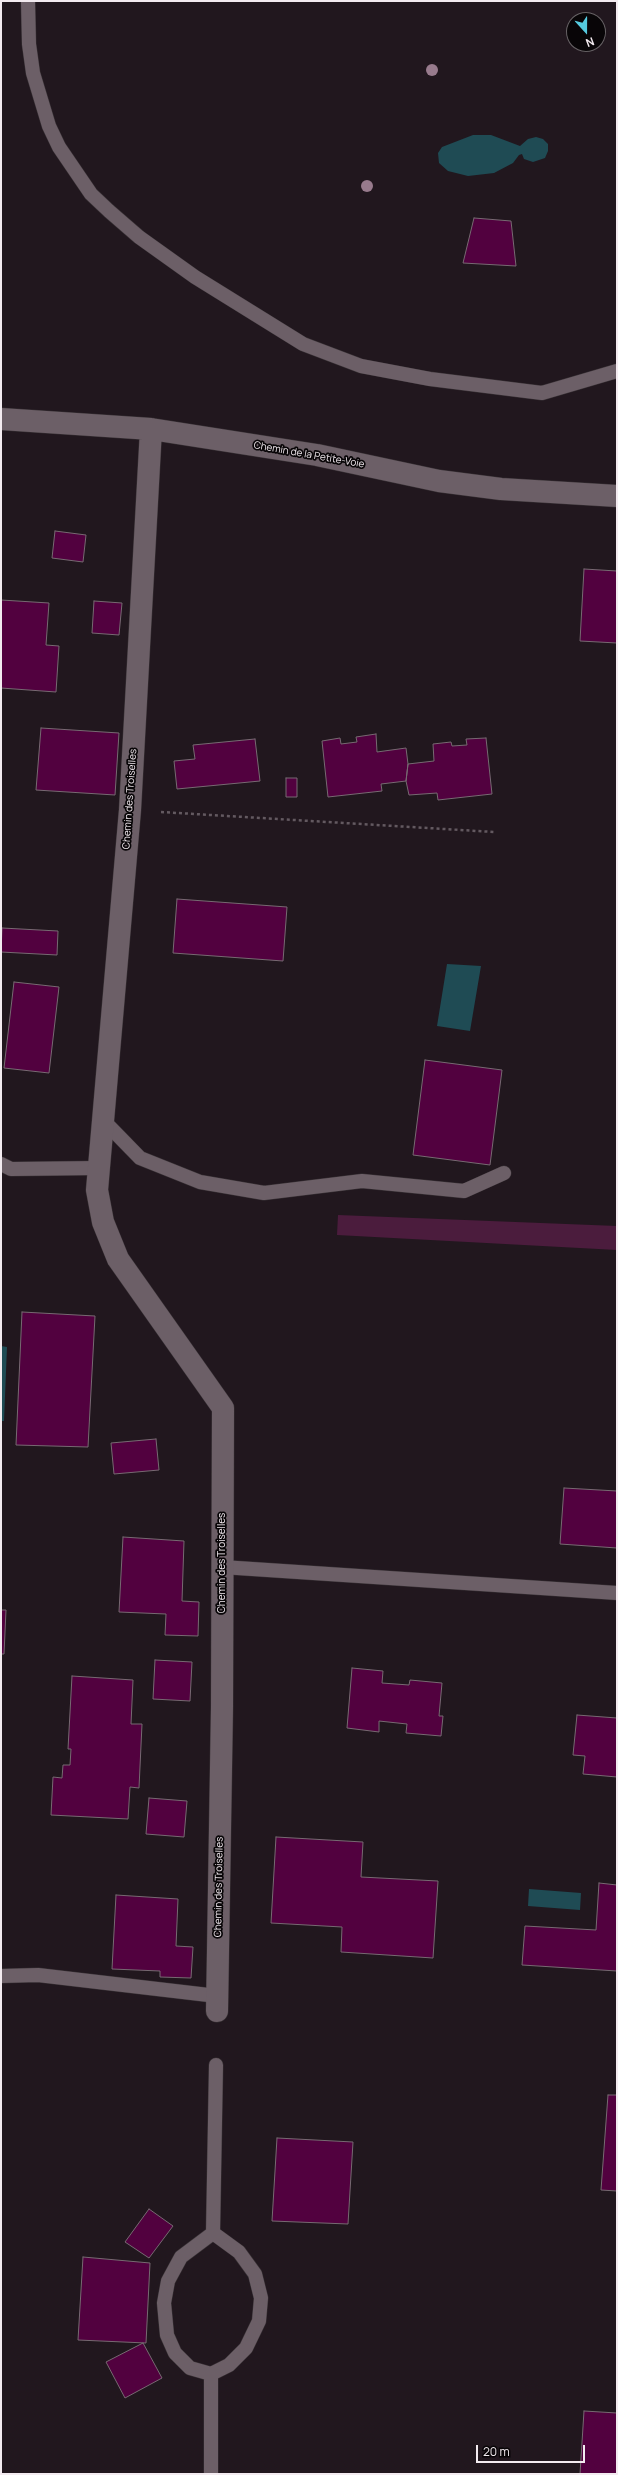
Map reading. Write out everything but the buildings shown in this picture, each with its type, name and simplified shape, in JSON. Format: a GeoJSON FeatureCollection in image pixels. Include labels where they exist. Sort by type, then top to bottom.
{"type":"FeatureCollection","features":[{"type":"Feature","properties":{"kind":"street","name":"Chemin de la Petite-Voie"},"geometry":{"type":"LineString","coordinates":[[1,419],[151,428],[318,456],[439,481],[501,489],[617,496]]}},
{"type":"Feature","properties":{"kind":"street","name":"Chemin des Troiselles"},"geometry":{"type":"LineString","coordinates":[[151,428],[130,810],[97,1190],[102,1216],[118,1259],[223,1408],[217,2003]]}},
{"type":"Feature","properties":{"kind":"lane"},"geometry":{"type":"LineString","coordinates":[[28,1],[29,44],[34,74],[49,126],[58,147],[91,194],[139,237],[195,277],[304,344],[361,366],[430,379],[542,393],[617,371]]}},
{"type":"Feature","properties":{"kind":"lane"},"geometry":{"type":"LineString","coordinates":[[103,1120],[140,1158],[200,1182],[264,1193],[362,1181],[464,1191],[504,1173]]}},
{"type":"Feature","properties":{"kind":"lane"},"geometry":{"type":"LineString","coordinates":[[1,1164],[11,1169],[99,1168]]}},
{"type":"Feature","properties":{"kind":"lane"},"geometry":{"type":"LineString","coordinates":[[222,1567],[617,1593]]}},
{"type":"Feature","properties":{"kind":"lane","name":"Chemin des Troiselles"},"geometry":{"type":"LineString","coordinates":[[1,1976],[38,1975],[217,2003]]}},
{"type":"Feature","properties":{"kind":"lane"},"geometry":{"type":"LineString","coordinates":[[214,2233],[216,2065]]}},
{"type":"Feature","properties":{"kind":"lane"},"geometry":{"type":"LineString","coordinates":[[214,2233],[239,2252],[255,2274],[261,2298],[259,2321],[246,2348],[229,2365],[211,2374],[190,2368],[175,2353],[166,2335],[164,2304],[168,2282],[182,2257],[214,2233]]}},
{"type":"Feature","properties":{"kind":"lane"},"geometry":{"type":"LineString","coordinates":[[211,2374],[211,2474]]}},
{"type":"Feature","properties":{"kind":"path"},"geometry":{"type":"LineString","coordinates":[[130,810],[494,832]]}},
{"type":"Feature","properties":{"kind":"shaded area"},"geometry":{"type":"Polygon","coordinates":[[[338,1215],[617,1226],[617,1250],[337,1235],[338,1215]]]}},
{"type":"Feature","properties":{"kind":"water"},"geometry":{"type":"Polygon","coordinates":[[[473,135],[491,135],[520,146],[528,139],[536,137],[543,139],[548,144],[548,151],[545,158],[533,162],[524,159],[522,154],[519,155],[513,163],[494,173],[468,176],[448,171],[439,163],[438,153],[442,147],[473,135]]]}},
{"type":"Feature","properties":{"kind":"water"},"geometry":{"type":"Polygon","coordinates":[[[447,964],[481,966],[470,1031],[437,1026],[447,964]]]}},
{"type":"Feature","properties":{"kind":"water"},"geometry":{"type":"Polygon","coordinates":[[[1,1346],[7,1347],[4,1421],[1,1421],[1,1346]]]}},
{"type":"Feature","properties":{"kind":"water"},"geometry":{"type":"Polygon","coordinates":[[[529,1889],[581,1893],[580,1910],[528,1906],[529,1889]]]}}]}
